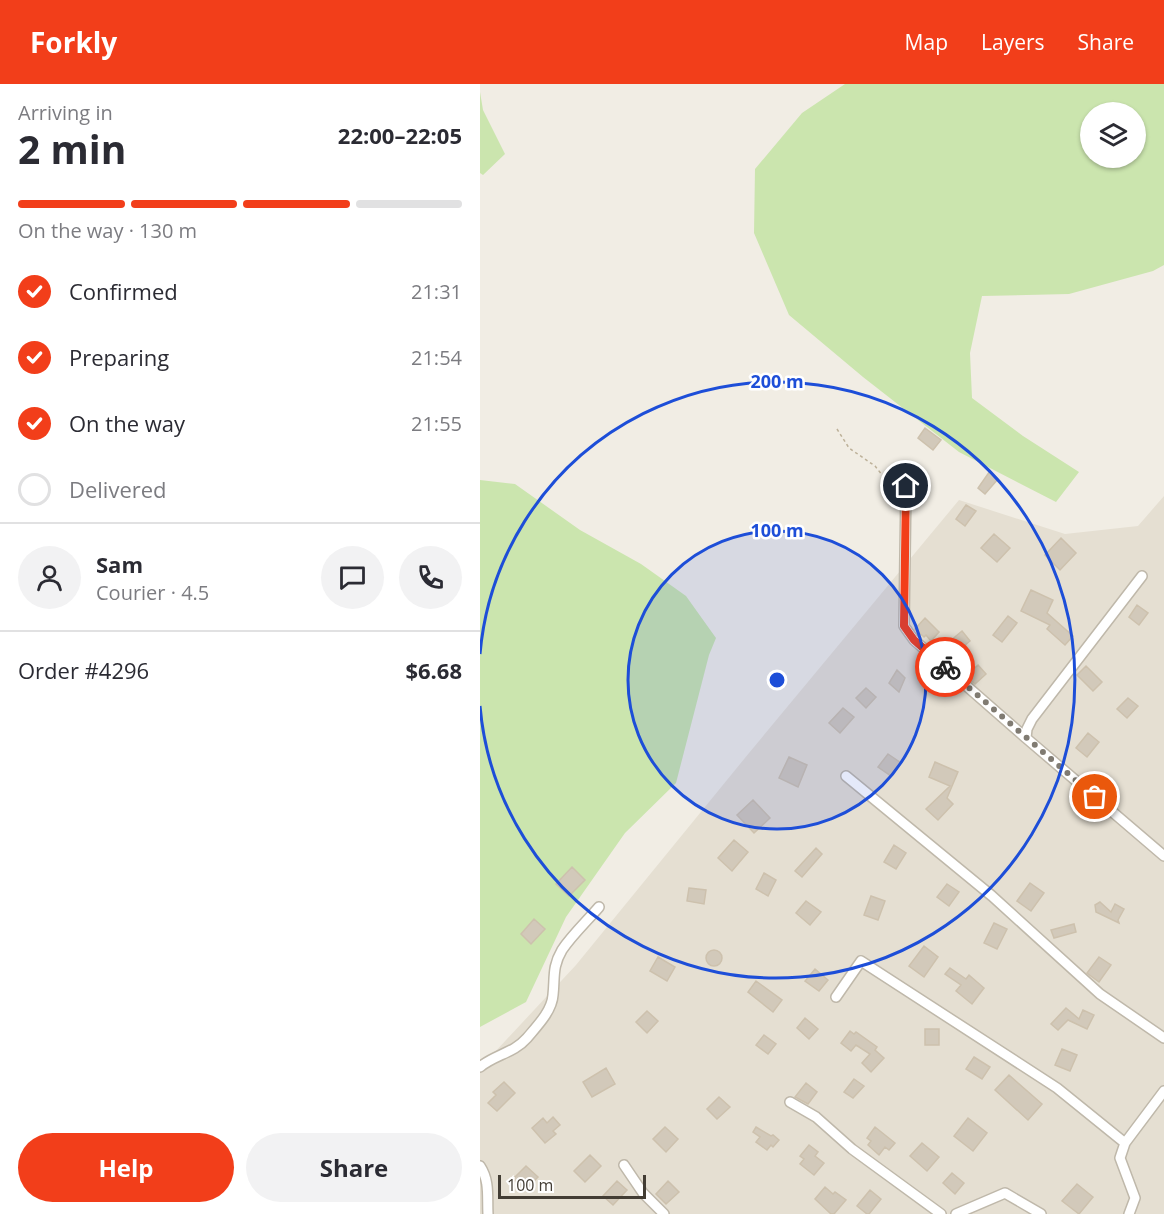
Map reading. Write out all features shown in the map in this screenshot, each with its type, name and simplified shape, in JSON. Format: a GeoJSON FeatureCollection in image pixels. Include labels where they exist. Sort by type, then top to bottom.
{"type":"FeatureCollection","features":[{"type":"Feature","properties":{"kind":"street"},"geometry":{"type":"LineString","coordinates":[[906,486],[904,626],[914,640],[1164,856]]}},
{"type":"Feature","properties":{"kind":"street"},"geometry":{"type":"LineString","coordinates":[[1026,738],[1032,719],[1142,576]]}},
{"type":"Feature","properties":{"kind":"street"},"geometry":{"type":"LineString","coordinates":[[846,777],[992,896],[1100,994],[1164,1038]]}},
{"type":"Feature","properties":{"kind":"street"},"geometry":{"type":"LineString","coordinates":[[480,1067],[514,1049],[525,1041],[536,1028],[550,1007],[553,996],[552,978],[562,950],[599,907]]}},
{"type":"Feature","properties":{"kind":"street"},"geometry":{"type":"LineString","coordinates":[[836,997],[861,961],[1057,1088],[1125,1143]]}},
{"type":"Feature","properties":{"kind":"street"},"geometry":{"type":"LineString","coordinates":[[1129,1214],[1135,1198],[1120,1158],[1125,1143],[1164,1091]]}},
{"type":"Feature","properties":{"kind":"street"},"geometry":{"type":"LineString","coordinates":[[790,1102],[816,1118],[852,1149],[940,1214]]}},
{"type":"Feature","properties":{"kind":"street"},"geometry":{"type":"LineString","coordinates":[[624,1165],[643,1193],[664,1214]]}},
{"type":"Feature","properties":{"kind":"street"},"geometry":{"type":"LineString","coordinates":[[480,1166],[488,1186],[488,1214]]}},
{"type":"Feature","properties":{"kind":"street"},"geometry":{"type":"LineString","coordinates":[[956,1214],[1005,1193],[1041,1214]]}},
{"type":"Feature","properties":{"kind":"path"},"geometry":{"type":"LineString","coordinates":[[837,429],[849,448],[875,466],[907,506]]}},
{"type":"Feature","properties":{"kind":"shaded area"},"geometry":{"type":"Polygon","coordinates":[[[1164,496],[1164,1214],[480,1214],[480,1068],[576,965],[959,500],[1065,534],[1138,526],[1164,496]]]}},
{"type":"Feature","properties":{"kind":"green space"},"geometry":{"type":"Polygon","coordinates":[[[845,84],[1164,84],[1164,265],[1153,271],[1069,294],[982,296],[970,353],[972,398],[1023,436],[1079,472],[1056,502],[959,452],[863,377],[789,315],[754,233],[755,169],[802,113],[845,84]]]}},
{"type":"Feature","properties":{"kind":"green space"},"geometry":{"type":"Polygon","coordinates":[[[480,92],[483,110],[505,154],[483,175],[480,173],[480,92]]]}},
{"type":"Feature","properties":{"kind":"green space"},"geometry":{"type":"Polygon","coordinates":[[[480,480],[515,484],[580,530],[641,564],[686,596],[716,638],[709,655],[676,783],[625,833],[566,917],[526,1002],[480,1027],[480,480]]]}},
{"type":"Feature","properties":{"kind":"building"},"geometry":{"type":"Polygon","coordinates":[[[925,428],[941,440],[933,450],[918,438],[925,428]]]}},
{"type":"Feature","properties":{"kind":"building"},"geometry":{"type":"Polygon","coordinates":[[[990,471],[998,479],[985,494],[978,488],[990,471]]]}},
{"type":"Feature","properties":{"kind":"building"},"geometry":{"type":"Polygon","coordinates":[[[966,505],[976,511],[965,526],[956,519],[966,505]]]}},
{"type":"Feature","properties":{"kind":"building"},"geometry":{"type":"Polygon","coordinates":[[[994,534],[1010,548],[997,562],[981,548],[994,534]]]}},
{"type":"Feature","properties":{"kind":"building"},"geometry":{"type":"Polygon","coordinates":[[[1061,538],[1076,553],[1060,570],[1045,555],[1061,538]]]}},
{"type":"Feature","properties":{"kind":"building"},"geometry":{"type":"Polygon","coordinates":[[[1031,590],[1053,600],[1047,613],[1073,636],[1065,645],[1047,629],[1050,625],[1021,611],[1031,590]]]}},
{"type":"Feature","properties":{"kind":"building"},"geometry":{"type":"Polygon","coordinates":[[[1137,605],[1148,613],[1139,625],[1129,617],[1137,605]]]}},
{"type":"Feature","properties":{"kind":"building"},"geometry":{"type":"Polygon","coordinates":[[[1008,616],[1017,623],[1002,642],[993,635],[1008,616]]]}},
{"type":"Feature","properties":{"kind":"building"},"geometry":{"type":"Polygon","coordinates":[[[925,618],[939,632],[931,641],[915,629],[925,618]]]}},
{"type":"Feature","properties":{"kind":"building"},"geometry":{"type":"Polygon","coordinates":[[[962,631],[970,641],[958,651],[950,641],[962,631]]]}},
{"type":"Feature","properties":{"kind":"building"},"geometry":{"type":"Polygon","coordinates":[[[978,665],[986,674],[975,684],[966,676],[978,665]]]}},
{"type":"Feature","properties":{"kind":"building"},"geometry":{"type":"Polygon","coordinates":[[[1086,666],[1102,682],[1093,691],[1077,675],[1086,666]]]}},
{"type":"Feature","properties":{"kind":"building"},"geometry":{"type":"Polygon","coordinates":[[[897,670],[905,678],[899,692],[889,683],[897,670]]]}},
{"type":"Feature","properties":{"kind":"building"},"geometry":{"type":"Polygon","coordinates":[[[866,688],[876,697],[866,708],[856,698],[866,688]]]}},
{"type":"Feature","properties":{"kind":"building"},"geometry":{"type":"Polygon","coordinates":[[[1128,698],[1138,706],[1127,718],[1117,709],[1128,698]]]}},
{"type":"Feature","properties":{"kind":"building"},"geometry":{"type":"Polygon","coordinates":[[[843,708],[854,717],[840,733],[829,723],[843,708]]]}},
{"type":"Feature","properties":{"kind":"building"},"geometry":{"type":"Polygon","coordinates":[[[1088,733],[1099,742],[1087,757],[1076,748],[1088,733]]]}},
{"type":"Feature","properties":{"kind":"building"},"geometry":{"type":"Polygon","coordinates":[[[888,754],[901,763],[891,776],[878,767],[888,754]]]}},
{"type":"Feature","properties":{"kind":"building"},"geometry":{"type":"Polygon","coordinates":[[[789,757],[807,765],[798,787],[779,778],[789,757]]]}},
{"type":"Feature","properties":{"kind":"building"},"geometry":{"type":"Polygon","coordinates":[[[935,762],[958,772],[947,798],[953,804],[938,820],[926,809],[950,786],[929,777],[935,762]]]}},
{"type":"Feature","properties":{"kind":"building"},"geometry":{"type":"Polygon","coordinates":[[[753,800],[770,818],[754,833],[737,815],[753,800]]]}},
{"type":"Feature","properties":{"kind":"building"},"geometry":{"type":"Polygon","coordinates":[[[734,840],[748,852],[732,871],[718,858],[734,840]]]}},
{"type":"Feature","properties":{"kind":"building"},"geometry":{"type":"Polygon","coordinates":[[[894,845],[906,853],[896,869],[884,862],[894,845]]]}},
{"type":"Feature","properties":{"kind":"building"},"geometry":{"type":"Polygon","coordinates":[[[816,848],[822,854],[802,877],[795,871],[816,848]]]}},
{"type":"Feature","properties":{"kind":"building"},"geometry":{"type":"Polygon","coordinates":[[[572,867],[585,880],[569,896],[556,884],[572,867]]]}},
{"type":"Feature","properties":{"kind":"building"},"geometry":{"type":"Polygon","coordinates":[[[764,873],[776,880],[768,896],[756,889],[764,873]]]}},
{"type":"Feature","properties":{"kind":"building"},"geometry":{"type":"Polygon","coordinates":[[[1030,883],[1044,893],[1031,911],[1017,901],[1030,883]]]}},
{"type":"Feature","properties":{"kind":"building"},"geometry":{"type":"Polygon","coordinates":[[[947,884],[959,892],[949,906],[937,897],[947,884]]]}},
{"type":"Feature","properties":{"kind":"building"},"geometry":{"type":"Polygon","coordinates":[[[689,888],[706,890],[704,904],[687,901],[689,888]]]}},
{"type":"Feature","properties":{"kind":"building"},"geometry":{"type":"Polygon","coordinates":[[[871,896],[885,901],[878,920],[864,915],[871,896]]]}},
{"type":"Feature","properties":{"kind":"building"},"geometry":{"type":"Polygon","coordinates":[[[806,901],[821,912],[810,925],[796,913],[806,901]]]}},
{"type":"Feature","properties":{"kind":"building"},"geometry":{"type":"Polygon","coordinates":[[[1100,902],[1111,912],[1115,904],[1124,909],[1118,920],[1119,923],[1096,912],[1095,905],[1100,902]]]}},
{"type":"Feature","properties":{"kind":"building"},"geometry":{"type":"Polygon","coordinates":[[[534,919],[545,929],[531,944],[521,934],[534,919]]]}},
{"type":"Feature","properties":{"kind":"building"},"geometry":{"type":"Polygon","coordinates":[[[994,923],[1007,929],[997,949],[984,943],[994,923]]]}},
{"type":"Feature","properties":{"kind":"building"},"geometry":{"type":"Polygon","coordinates":[[[1074,924],[1076,932],[1054,938],[1051,930],[1074,924]]]}},
{"type":"Feature","properties":{"kind":"building"},"geometry":{"type":"Polygon","coordinates":[[[924,946],[938,957],[924,977],[909,966],[924,946]]]}},
{"type":"Feature","properties":{"kind":"building"},"geometry":{"type":"Polygon","coordinates":[[[711,950],[717,950],[722,958],[720,964],[711,966],[706,961],[706,955],[711,950]]]}},
{"type":"Feature","properties":{"kind":"building"},"geometry":{"type":"Polygon","coordinates":[[[658,957],[675,967],[667,981],[650,971],[658,957]]]}},
{"type":"Feature","properties":{"kind":"building"},"geometry":{"type":"Polygon","coordinates":[[[1099,957],[1111,965],[1099,982],[1087,973],[1099,957]]]}},
{"type":"Feature","properties":{"kind":"building"},"geometry":{"type":"Polygon","coordinates":[[[950,968],[966,979],[969,975],[984,988],[972,1004],[956,991],[961,985],[945,974],[950,968]]]}},
{"type":"Feature","properties":{"kind":"building"},"geometry":{"type":"Polygon","coordinates":[[[815,969],[828,980],[819,991],[805,981],[815,969]]]}},
{"type":"Feature","properties":{"kind":"building"},"geometry":{"type":"Polygon","coordinates":[[[756,981],[782,1000],[773,1012],[748,992],[756,981]]]}},
{"type":"Feature","properties":{"kind":"building"},"geometry":{"type":"Polygon","coordinates":[[[1066,1008],[1079,1019],[1083,1010],[1094,1015],[1087,1029],[1068,1020],[1058,1030],[1051,1024],[1066,1008]]]}},
{"type":"Feature","properties":{"kind":"building"},"geometry":{"type":"Polygon","coordinates":[[[647,1011],[658,1021],[647,1033],[636,1022],[647,1011]]]}},
{"type":"Feature","properties":{"kind":"building"},"geometry":{"type":"Polygon","coordinates":[[[805,1018],[818,1029],[809,1039],[797,1028],[805,1018]]]}},
{"type":"Feature","properties":{"kind":"building"},"geometry":{"type":"Polygon","coordinates":[[[925,1029],[939,1029],[939,1045],[925,1045],[925,1029]]]}},
{"type":"Feature","properties":{"kind":"building"},"geometry":{"type":"Polygon","coordinates":[[[850,1031],[854,1034],[856,1032],[877,1047],[875,1050],[884,1058],[871,1072],[862,1063],[870,1054],[856,1045],[851,1051],[841,1043],[850,1031]]]}},
{"type":"Feature","properties":{"kind":"building"},"geometry":{"type":"Polygon","coordinates":[[[764,1035],[776,1044],[768,1054],[756,1045],[764,1035]]]}},
{"type":"Feature","properties":{"kind":"building"},"geometry":{"type":"Polygon","coordinates":[[[1062,1049],[1077,1055],[1070,1071],[1055,1065],[1062,1049]]]}},
{"type":"Feature","properties":{"kind":"building"},"geometry":{"type":"Polygon","coordinates":[[[974,1057],[990,1067],[982,1079],[966,1069],[974,1057]]]}},
{"type":"Feature","properties":{"kind":"building"},"geometry":{"type":"Polygon","coordinates":[[[606,1068],[615,1084],[592,1097],[583,1082],[606,1068]]]}},
{"type":"Feature","properties":{"kind":"building"},"geometry":{"type":"Polygon","coordinates":[[[1009,1075],[1042,1104],[1028,1120],[995,1090],[1009,1075]]]}},
{"type":"Feature","properties":{"kind":"building"},"geometry":{"type":"Polygon","coordinates":[[[854,1079],[864,1086],[853,1098],[844,1092],[854,1079]]]}},
{"type":"Feature","properties":{"kind":"building"},"geometry":{"type":"Polygon","coordinates":[[[504,1082],[515,1093],[497,1111],[488,1103],[496,1095],[493,1092],[504,1082]]]}},
{"type":"Feature","properties":{"kind":"building"},"geometry":{"type":"Polygon","coordinates":[[[806,1083],[817,1092],[808,1104],[795,1097],[806,1083]]]}},
{"type":"Feature","properties":{"kind":"building"},"geometry":{"type":"Polygon","coordinates":[[[719,1097],[730,1107],[717,1119],[707,1109],[719,1097]]]}},
{"type":"Feature","properties":{"kind":"building"},"geometry":{"type":"Polygon","coordinates":[[[553,1117],[560,1125],[553,1131],[556,1134],[545,1143],[532,1128],[543,1118],[547,1123],[553,1117]]]}},
{"type":"Feature","properties":{"kind":"building"},"geometry":{"type":"Polygon","coordinates":[[[968,1118],[987,1133],[973,1151],[954,1136],[968,1118]]]}},
{"type":"Feature","properties":{"kind":"building"},"geometry":{"type":"Polygon","coordinates":[[[665,1127],[678,1139],[666,1152],[653,1139],[665,1127]]]}},
{"type":"Feature","properties":{"kind":"building"},"geometry":{"type":"Polygon","coordinates":[[[756,1127],[779,1140],[767,1150],[756,1142],[760,1137],[753,1132],[756,1127]]]}},
{"type":"Feature","properties":{"kind":"building"},"geometry":{"type":"Polygon","coordinates":[[[875,1127],[895,1143],[889,1150],[885,1147],[879,1155],[868,1145],[871,1141],[867,1138],[875,1127]]]}},
{"type":"Feature","properties":{"kind":"building"},"geometry":{"type":"Polygon","coordinates":[[[922,1143],[939,1157],[927,1171],[910,1156],[922,1143]]]}},
{"type":"Feature","properties":{"kind":"building"},"geometry":{"type":"Polygon","coordinates":[[[809,1145],[818,1152],[815,1156],[824,1163],[814,1175],[800,1164],[804,1159],[800,1156],[809,1145]]]}},
{"type":"Feature","properties":{"kind":"building"},"geometry":{"type":"Polygon","coordinates":[[[590,1155],[601,1166],[585,1182],[574,1171],[590,1155]]]}},
{"type":"Feature","properties":{"kind":"building"},"geometry":{"type":"Polygon","coordinates":[[[526,1166],[538,1177],[524,1191],[513,1179],[526,1166]]]}},
{"type":"Feature","properties":{"kind":"building"},"geometry":{"type":"Polygon","coordinates":[[[952,1173],[964,1183],[955,1194],[943,1183],[952,1173]]]}},
{"type":"Feature","properties":{"kind":"building"},"geometry":{"type":"Polygon","coordinates":[[[617,1181],[627,1190],[613,1205],[603,1196],[617,1181]]]}},
{"type":"Feature","properties":{"kind":"building"},"geometry":{"type":"Polygon","coordinates":[[[668,1181],[679,1192],[666,1204],[656,1194],[668,1181]]]}},
{"type":"Feature","properties":{"kind":"building"},"geometry":{"type":"Polygon","coordinates":[[[1077,1184],[1093,1197],[1079,1214],[1062,1201],[1077,1184]]]}},
{"type":"Feature","properties":{"kind":"building"},"geometry":{"type":"Polygon","coordinates":[[[825,1187],[846,1200],[834,1214],[831,1214],[815,1199],[825,1187]]]}},
{"type":"Feature","properties":{"kind":"building"},"geometry":{"type":"Polygon","coordinates":[[[870,1190],[881,1199],[867,1214],[857,1206],[870,1190]]]}},
{"type":"Feature","properties":{"kind":"way so far"},"geometry":{"type":"LineString","coordinates":[[945,667],[1095,797]]}},
{"type":"Feature","properties":{"kind":"route"},"geometry":{"type":"LineString","coordinates":[[906,486],[904,626],[914,640],[945,667]]}}]}
